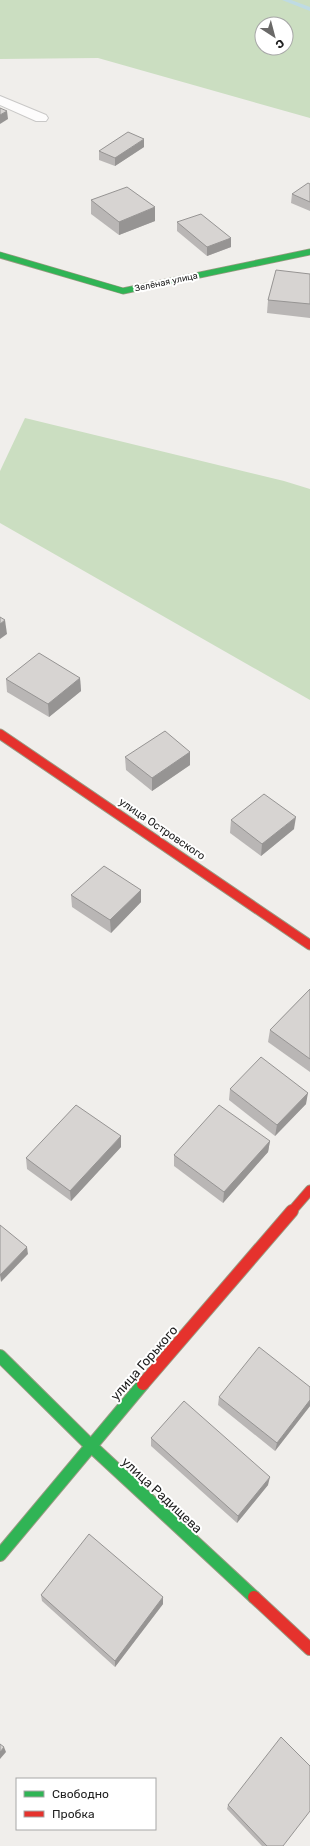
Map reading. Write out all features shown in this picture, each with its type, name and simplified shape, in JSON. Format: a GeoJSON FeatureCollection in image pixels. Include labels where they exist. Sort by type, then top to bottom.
{"type":"FeatureCollection","features":[{"type":"Feature","properties":{"kind":"street"},"geometry":{"type":"LineString","coordinates":[[0,100],[42,118]]}},
{"type":"Feature","properties":{"kind":"street","name":"Зелёная улица"},"geometry":{"type":"LineString","coordinates":[[0,255],[123,291],[310,252]]}},
{"type":"Feature","properties":{"kind":"street","name":"улица Островского"},"geometry":{"type":"LineString","coordinates":[[0,734],[310,945]]}},
{"type":"Feature","properties":{"kind":"street","name":"улица Горького"},"geometry":{"type":"LineString","coordinates":[[0,1555],[90,1446],[310,1190]]}},
{"type":"Feature","properties":{"kind":"street","name":"улица Радищева"},"geometry":{"type":"LineString","coordinates":[[0,1356],[90,1446],[310,1649]]}},
{"type":"Feature","properties":{"kind":"green space"},"geometry":{"type":"Polygon","coordinates":[[[0,0],[310,0],[310,118],[98,58],[0,59],[0,0]]]}},
{"type":"Feature","properties":{"kind":"green space"},"geometry":{"type":"Polygon","coordinates":[[[25,418],[284,481],[310,489],[310,700],[0,523],[0,471],[25,418]]]}},
{"type":"Feature","properties":{"kind":"building"},"geometry":{"type":"Polygon","coordinates":[[[0,108],[7,111],[0,115],[0,108]]]}},
{"type":"Feature","properties":{"kind":"building"},"geometry":{"type":"Polygon","coordinates":[[[128,132],[144,139],[115,158],[99,151],[128,132]]]}},
{"type":"Feature","properties":{"kind":"building"},"geometry":{"type":"Polygon","coordinates":[[[308,183],[310,184],[310,202],[292,194],[308,183]]]}},
{"type":"Feature","properties":{"kind":"building"},"geometry":{"type":"Polygon","coordinates":[[[127,187],[155,207],[119,222],[91,200],[127,187]]]}},
{"type":"Feature","properties":{"kind":"building"},"geometry":{"type":"Polygon","coordinates":[[[201,214],[231,238],[207,247],[177,222],[201,214]]]}},
{"type":"Feature","properties":{"kind":"building"},"geometry":{"type":"Polygon","coordinates":[[[276,270],[310,274],[310,304],[268,300],[276,270]]]}},
{"type":"Feature","properties":{"kind":"building"},"geometry":{"type":"Polygon","coordinates":[[[0,617],[5,620],[0,624],[0,617]]]}},
{"type":"Feature","properties":{"kind":"building"},"geometry":{"type":"Polygon","coordinates":[[[39,653],[80,678],[48,704],[6,679],[39,653]]]}},
{"type":"Feature","properties":{"kind":"building"},"geometry":{"type":"Polygon","coordinates":[[[165,731],[190,752],[152,778],[125,757],[165,731]]]}},
{"type":"Feature","properties":{"kind":"building"},"geometry":{"type":"Polygon","coordinates":[[[264,794],[296,817],[262,844],[231,820],[264,794]]]}},
{"type":"Feature","properties":{"kind":"building"},"geometry":{"type":"Polygon","coordinates":[[[104,866],[141,890],[110,920],[71,895],[104,866]]]}},
{"type":"Feature","properties":{"kind":"building"},"geometry":{"type":"Polygon","coordinates":[[[310,989],[310,1059],[270,1030],[310,989]]]}},
{"type":"Feature","properties":{"kind":"building"},"geometry":{"type":"Polygon","coordinates":[[[261,1057],[308,1093],[277,1125],[230,1089],[261,1057]]]}},
{"type":"Feature","properties":{"kind":"building"},"geometry":{"type":"Polygon","coordinates":[[[76,1105],[121,1136],[70,1191],[26,1158],[76,1105]]]}},
{"type":"Feature","properties":{"kind":"building"},"geometry":{"type":"Polygon","coordinates":[[[219,1105],[270,1141],[224,1192],[174,1155],[219,1105]]]}},
{"type":"Feature","properties":{"kind":"building"},"geometry":{"type":"Polygon","coordinates":[[[0,1225],[27,1247],[0,1275],[0,1225]]]}},
{"type":"Feature","properties":{"kind":"building"},"geometry":{"type":"Polygon","coordinates":[[[259,1347],[310,1387],[310,1400],[277,1443],[219,1397],[259,1347]]]}},
{"type":"Feature","properties":{"kind":"building"},"geometry":{"type":"Polygon","coordinates":[[[184,1401],[270,1477],[238,1516],[151,1438],[184,1401]]]}},
{"type":"Feature","properties":{"kind":"building"},"geometry":{"type":"Polygon","coordinates":[[[89,1534],[163,1597],[115,1661],[41,1595],[89,1534]]]}},
{"type":"Feature","properties":{"kind":"building"},"geometry":{"type":"Polygon","coordinates":[[[281,1737],[310,1766],[310,1811],[283,1846],[267,1846],[228,1805],[281,1737]]]}},
{"type":"Feature","properties":{"kind":"building"},"geometry":{"type":"Polygon","coordinates":[[[0,1744],[4,1747],[0,1752],[0,1744]]]}},
{"type":"Feature","properties":{"kind":"waterway"},"geometry":{"type":"LineString","coordinates":[[285,0],[310,9]]}},
{"type":"Feature","properties":{"kind":"traffic: fast"},"geometry":{"type":"LineString","coordinates":[[0,255],[123,291],[310,252]]}},
{"type":"Feature","properties":{"kind":"traffic: fast"},"geometry":{"type":"LineString","coordinates":[[0,1356],[90,1445],[254,1597]]}},
{"type":"Feature","properties":{"kind":"traffic: fast"},"geometry":{"type":"LineString","coordinates":[[0,1555],[143,1384]]}},
{"type":"Feature","properties":{"kind":"traffic: jam"},"geometry":{"type":"LineString","coordinates":[[0,734],[310,945]]}},
{"type":"Feature","properties":{"kind":"traffic: jam"},"geometry":{"type":"LineString","coordinates":[[143,1384],[310,1190]]}},
{"type":"Feature","properties":{"kind":"traffic: jam"},"geometry":{"type":"LineString","coordinates":[[254,1597],[310,1649]]}}]}
